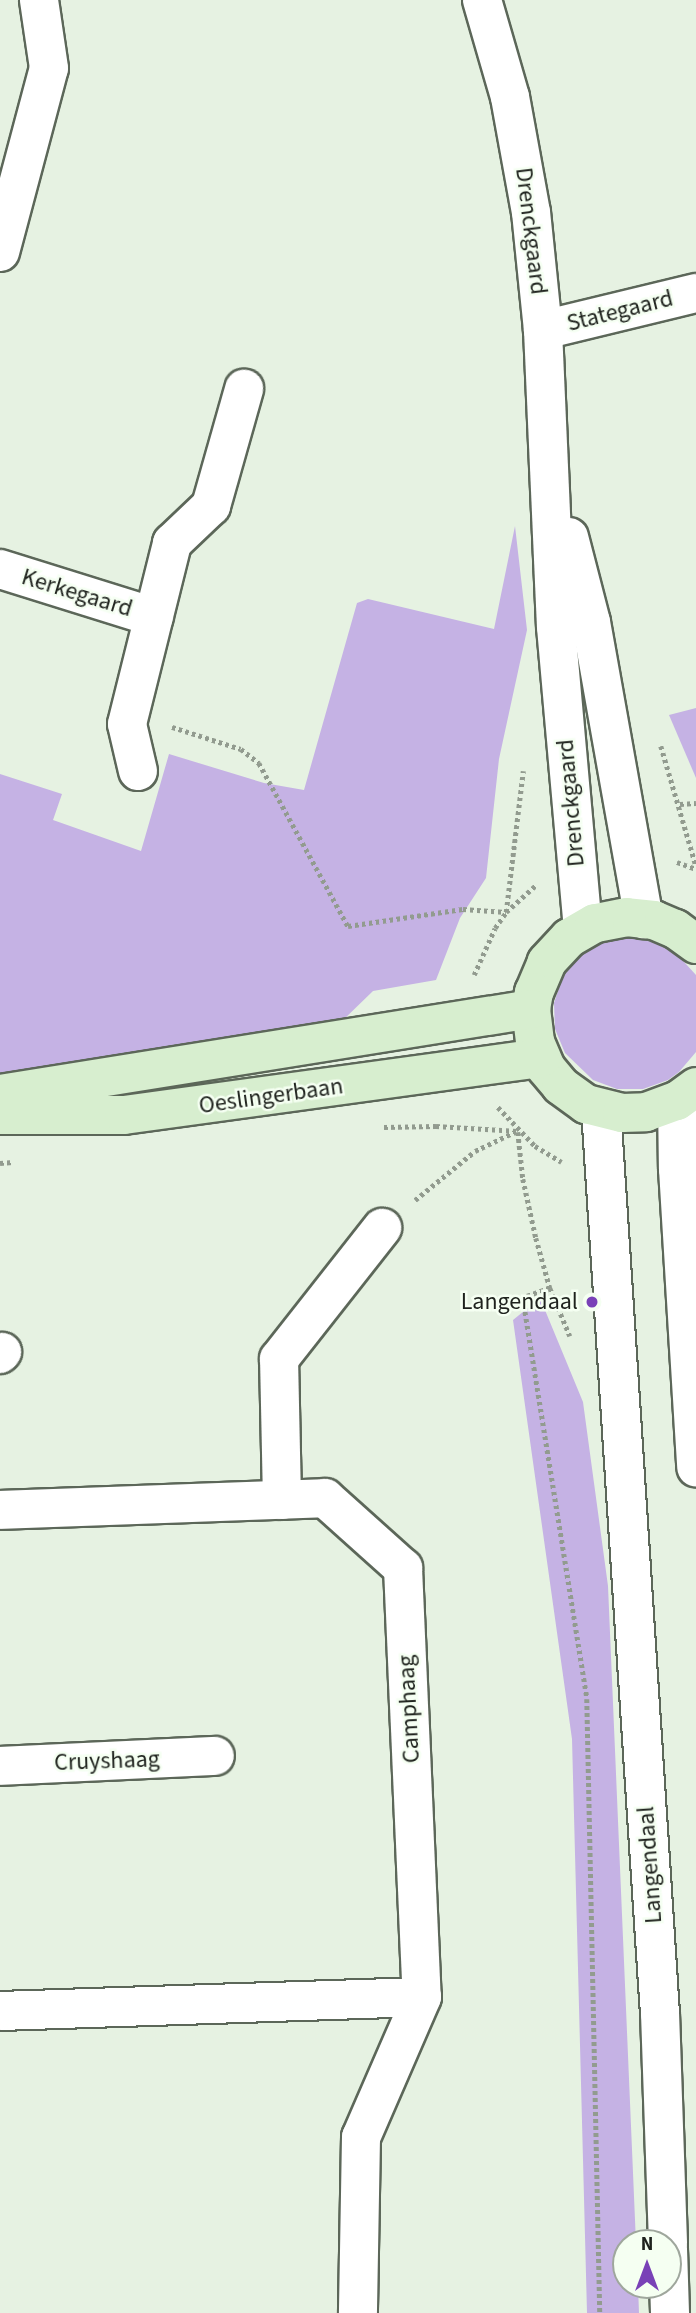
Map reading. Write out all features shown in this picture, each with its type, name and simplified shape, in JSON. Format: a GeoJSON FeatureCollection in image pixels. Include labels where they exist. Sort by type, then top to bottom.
{"type":"FeatureCollection","features":[{"type":"Feature","properties":{"kind":"main road"},"geometry":{"type":"LineString","coordinates":[[687,1094],[646,1111],[622,1113],[601,1109],[572,1095],[552,1076],[541,1058],[532,1029],[531,1009],[534,992],[547,962],[556,949],[583,929],[609,919],[644,919],[675,929],[696,944]]}},
{"type":"Feature","properties":{"kind":"main road","name":"Oeslingerbaan"},"geometry":{"type":"LineString","coordinates":[[0,1094],[531,1009]]}},
{"type":"Feature","properties":{"kind":"main road","name":"Oeslingerbaan"},"geometry":{"type":"LineString","coordinates":[[0,1115],[124,1115],[541,1058]]}},
{"type":"Feature","properties":{"kind":"street"},"geometry":{"type":"LineString","coordinates":[[0,252],[49,68],[39,0]]}},
{"type":"Feature","properties":{"kind":"street","name":"Drenckgaard"},"geometry":{"type":"LineString","coordinates":[[482,0],[510,97],[531,212],[543,330],[556,627],[583,929]]}},
{"type":"Feature","properties":{"kind":"street","name":"Stategaard"},"geometry":{"type":"LineString","coordinates":[[543,330],[696,293]]}},
{"type":"Feature","properties":{"kind":"street","name":"Kerkegaard"},"geometry":{"type":"LineString","coordinates":[[138,771],[127,724],[172,543],[211,506],[244,389]]}},
{"type":"Feature","properties":{"kind":"street","name":"Drenckgaard"},"geometry":{"type":"LineString","coordinates":[[551,467],[590,622],[644,919]]}},
{"type":"Feature","properties":{"kind":"street","name":"Kerkegaard"},"geometry":{"type":"LineString","coordinates":[[0,569],[154,617]]}},
{"type":"Feature","properties":{"kind":"street"},"geometry":{"type":"LineString","coordinates":[[687,1094],[678,1169],[696,1467]]}},
{"type":"Feature","properties":{"kind":"street","name":"Langendaal"},"geometry":{"type":"LineString","coordinates":[[601,1109],[660,2012],[668,2229]]}},
{"type":"Feature","properties":{"kind":"street"},"geometry":{"type":"LineString","coordinates":[[282,1500],[278,1359],[382,1228]]}},
{"type":"Feature","properties":{"kind":"street","name":"Camphaag"},"geometry":{"type":"LineString","coordinates":[[0,1510],[325,1498],[403,1568],[422,1997],[361,2137],[358,2313]]}},
{"type":"Feature","properties":{"kind":"street","name":"Cruyshaag"},"geometry":{"type":"LineString","coordinates":[[0,1766],[215,1756]]}},
{"type":"Feature","properties":{"kind":"street"},"geometry":{"type":"LineString","coordinates":[[0,2011],[422,1997]]}},
{"type":"Feature","properties":{"kind":"path"},"geometry":{"type":"LineString","coordinates":[[130,714],[241,749],[259,763],[348,926],[463,909],[506,912]]}},
{"type":"Feature","properties":{"kind":"path"},"geometry":{"type":"LineString","coordinates":[[680,804],[696,803]]}},
{"type":"Feature","properties":{"kind":"path"},"geometry":{"type":"LineString","coordinates":[[382,1228],[475,1151],[518,1131],[523,1180],[550,1288],[571,1339]]}},
{"type":"Feature","properties":{"kind":"path"},"geometry":{"type":"LineString","coordinates":[[550,1288],[523,1298],[587,1699],[600,2313]]}},
{"type":"Feature","properties":{"kind":"shaded area"},"geometry":{"type":"Polygon","coordinates":[[[515,526],[527,630],[499,759],[486,878],[460,918],[436,980],[373,991],[339,1024],[0,1077],[0,774],[62,794],[53,820],[141,851],[169,754],[264,783],[304,790],[357,603],[368,599],[494,629],[515,526]]]}},
{"type":"Feature","properties":{"kind":"shaded area"},"geometry":{"type":"Polygon","coordinates":[[[696,708],[696,778],[669,715],[696,708]]]}},
{"type":"Feature","properties":{"kind":"shaded area"},"geometry":{"type":"Polygon","coordinates":[[[634,937],[648,939],[674,951],[696,975],[696,1052],[679,1072],[668,1080],[643,1089],[617,1089],[593,1080],[565,1053],[555,1029],[554,1003],[563,976],[581,955],[606,941],[634,937]]]}},
{"type":"Feature","properties":{"kind":"shaded area"},"geometry":{"type":"Polygon","coordinates":[[[540,1298],[583,1402],[608,1586],[635,2229],[612,2229],[612,2299],[638,2299],[639,2313],[587,2313],[572,1739],[513,1320],[540,1298]]]}},
{"type":"Feature","properties":{"kind":"place","name":"Langendaal"},"geometry":{"type":"Point","coordinates":[592,1302]}}]}
